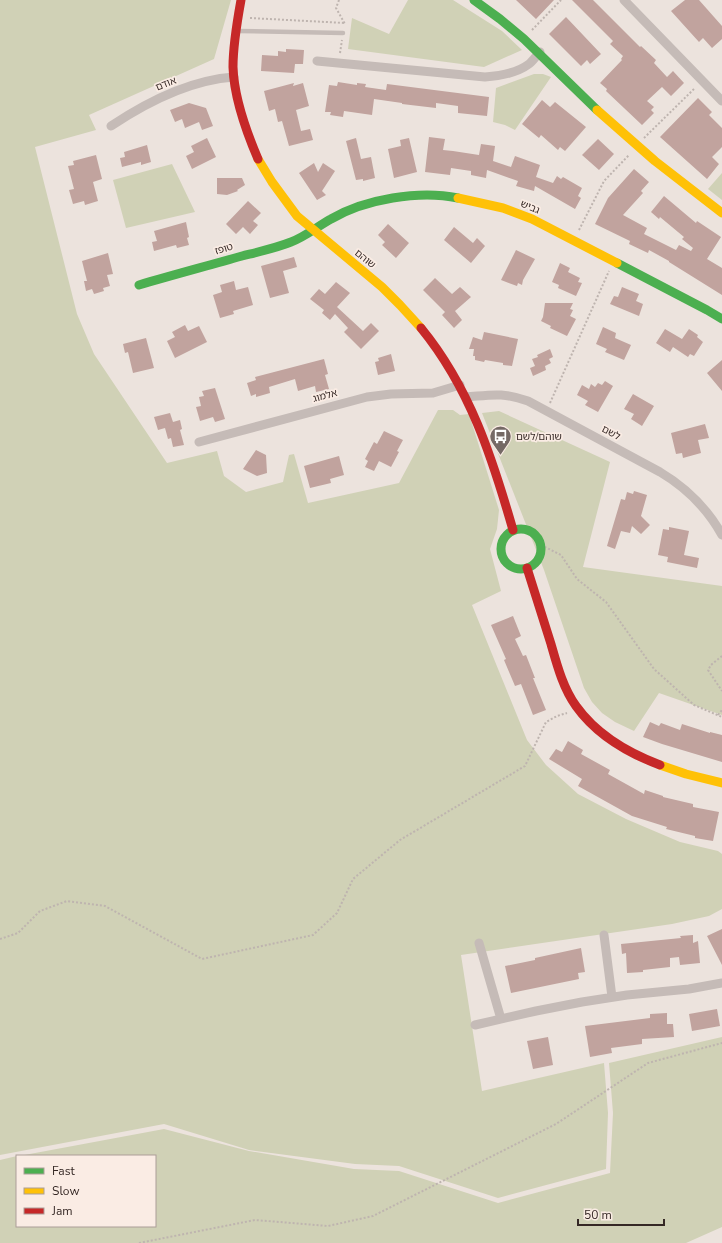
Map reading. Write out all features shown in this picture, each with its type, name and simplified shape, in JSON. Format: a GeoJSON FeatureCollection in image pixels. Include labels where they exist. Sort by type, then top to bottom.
{"type":"FeatureCollection","features":[{"type":"Feature","properties":{"kind":"street","name":"שוהם"},"geometry":{"type":"LineString","coordinates":[[241,0],[234,44],[234,77],[242,112],[260,162],[278,191],[296,215],[378,283],[402,306],[441,354],[460,385],[480,427],[490,452],[513,530]]}},
{"type":"Feature","properties":{"kind":"street"},"geometry":{"type":"LineString","coordinates":[[474,0],[525,38],[591,104],[630,140],[683,184],[722,213]]}},
{"type":"Feature","properties":{"kind":"street"},"geometry":{"type":"LineString","coordinates":[[624,0],[722,100]]}},
{"type":"Feature","properties":{"kind":"street"},"geometry":{"type":"LineString","coordinates":[[317,61],[485,77],[500,76],[522,68],[529,64],[540,52]]}},
{"type":"Feature","properties":{"kind":"street","name":"אודם"},"geometry":{"type":"LineString","coordinates":[[111,126],[139,108],[165,96],[201,83],[234,77]]}},
{"type":"Feature","properties":{"kind":"street","name":"גביש"},"geometry":{"type":"LineString","coordinates":[[314,230],[339,215],[353,209],[399,197],[424,195],[449,196],[476,201],[503,208],[525,216],[707,310],[722,320]]}},
{"type":"Feature","properties":{"kind":"street","name":"טופז"},"geometry":{"type":"LineString","coordinates":[[139,285],[286,244],[314,230]]}},
{"type":"Feature","properties":{"kind":"street","name":"אלמוג"},"geometry":{"type":"LineString","coordinates":[[199,442],[367,397],[391,394],[433,393],[460,385]]}},
{"type":"Feature","properties":{"kind":"street","name":"לשם"},"geometry":{"type":"LineString","coordinates":[[466,397],[490,394],[504,395],[522,399],[546,411],[672,479],[702,506],[722,535]]}},
{"type":"Feature","properties":{"kind":"street"},"geometry":{"type":"LineString","coordinates":[[522,528],[528,530],[534,534],[541,545],[539,558],[535,564],[526,568],[516,569],[510,567],[504,562],[501,556],[501,543],[504,537],[513,530],[522,528]]}},
{"type":"Feature","properties":{"kind":"street"},"geometry":{"type":"LineString","coordinates":[[526,568],[561,677],[568,694],[591,724],[624,748],[643,758],[681,773],[722,783]]}},
{"type":"Feature","properties":{"kind":"street"},"geometry":{"type":"LineString","coordinates":[[604,935],[612,997]]}},
{"type":"Feature","properties":{"kind":"street"},"geometry":{"type":"LineString","coordinates":[[480,944],[501,1019]]}},
{"type":"Feature","properties":{"kind":"street"},"geometry":{"type":"LineString","coordinates":[[475,1025],[560,1006],[612,997],[689,989],[722,983]]}},
{"type":"Feature","properties":{"kind":"lane"},"geometry":{"type":"LineString","coordinates":[[236,31],[344,33]]}},
{"type":"Feature","properties":{"kind":"path"},"geometry":{"type":"LineString","coordinates":[[525,38],[561,0]]}},
{"type":"Feature","properties":{"kind":"path"},"geometry":{"type":"LineString","coordinates":[[238,18],[345,23]]}},
{"type":"Feature","properties":{"kind":"path"},"geometry":{"type":"LineString","coordinates":[[546,411],[613,261]]}},
{"type":"Feature","properties":{"kind":"path"},"geometry":{"type":"LineString","coordinates":[[541,545],[561,555],[578,579],[606,602],[654,669],[694,705],[722,717]]}},
{"type":"Feature","properties":{"kind":"path"},"geometry":{"type":"LineString","coordinates":[[722,656],[708,670],[722,691]]}},
{"type":"Feature","properties":{"kind":"path"},"geometry":{"type":"LineString","coordinates":[[0,939],[18,933],[40,911],[67,901],[105,906],[202,959],[314,935],[337,913],[352,879],[400,840],[525,766],[546,722],[557,716],[578,709]]}},
{"type":"Feature","properties":{"kind":"path"},"geometry":{"type":"LineString","coordinates":[[718,715],[722,710]]}},
{"type":"Feature","properties":{"kind":"path"},"geometry":{"type":"LineString","coordinates":[[139,1243],[255,1220],[328,1226],[373,1216],[556,1124],[648,1063],[722,1043]]}},
{"type":"Feature","properties":{"kind":"green space"},"geometry":{"type":"Polygon","coordinates":[[[0,0],[231,0],[214,59],[89,115],[96,130],[35,147],[77,314],[94,354],[167,463],[217,451],[224,476],[246,492],[283,482],[289,455],[294,454],[308,503],[399,483],[438,410],[453,410],[460,415],[469,414],[499,510],[497,529],[490,549],[501,591],[472,605],[527,740],[546,765],[578,794],[626,819],[680,842],[718,851],[722,854],[722,909],[709,916],[672,924],[461,955],[482,1091],[604,1063],[608,1113],[606,1169],[498,1198],[399,1166],[355,1164],[249,1150],[164,1124],[0,1155],[0,0]]]}},
{"type":"Feature","properties":{"kind":"green space"},"geometry":{"type":"Polygon","coordinates":[[[408,0],[453,0],[502,31],[522,50],[484,67],[348,49],[352,18],[389,34],[408,0]]]}},
{"type":"Feature","properties":{"kind":"green space"},"geometry":{"type":"Polygon","coordinates":[[[534,74],[543,74],[551,77],[515,130],[505,125],[493,122],[496,88],[534,74]]]}},
{"type":"Feature","properties":{"kind":"green space"},"geometry":{"type":"Polygon","coordinates":[[[172,164],[195,212],[126,228],[113,180],[172,164]]]}},
{"type":"Feature","properties":{"kind":"green space"},"geometry":{"type":"Polygon","coordinates":[[[722,173],[722,200],[708,189],[722,173]]]}},
{"type":"Feature","properties":{"kind":"green space"},"geometry":{"type":"Polygon","coordinates":[[[499,411],[610,462],[583,567],[722,586],[722,715],[659,693],[634,731],[615,722],[602,713],[592,702],[584,688],[544,570],[482,413],[499,411]]]}},
{"type":"Feature","properties":{"kind":"green space"},"geometry":{"type":"Polygon","coordinates":[[[722,1037],[722,1227],[686,1243],[0,1243],[0,1160],[16,1156],[16,1227],[156,1227],[156,1155],[24,1155],[164,1129],[249,1151],[354,1169],[399,1171],[498,1203],[610,1173],[613,1113],[609,1063],[722,1037]]]}},
{"type":"Feature","properties":{"kind":"building"},"geometry":{"type":"Polygon","coordinates":[[[516,0],[554,0],[536,19],[516,0]]]}},
{"type":"Feature","properties":{"kind":"building"},"geometry":{"type":"Polygon","coordinates":[[[572,0],[593,0],[640,47],[641,46],[656,60],[654,63],[667,77],[673,71],[684,83],[671,96],[662,87],[647,101],[654,107],[651,110],[654,113],[642,125],[606,91],[607,89],[600,83],[622,60],[621,59],[623,56],[610,44],[613,41],[572,0]]]}},
{"type":"Feature","properties":{"kind":"building"},"geometry":{"type":"Polygon","coordinates":[[[685,0],[699,0],[722,26],[722,39],[712,48],[703,38],[699,42],[671,11],[685,0]]]}},
{"type":"Feature","properties":{"kind":"building"},"geometry":{"type":"Polygon","coordinates":[[[566,17],[601,54],[590,64],[587,60],[581,66],[549,34],[566,17]]]}},
{"type":"Feature","properties":{"kind":"building"},"geometry":{"type":"Polygon","coordinates":[[[286,49],[304,50],[303,64],[295,64],[294,73],[261,71],[262,55],[278,56],[278,51],[286,52],[286,49]]]}},
{"type":"Feature","properties":{"kind":"building"},"geometry":{"type":"Polygon","coordinates":[[[338,82],[357,85],[357,83],[366,84],[365,87],[386,90],[387,84],[489,97],[487,116],[458,113],[458,106],[436,103],[436,108],[374,99],[372,115],[344,111],[343,117],[330,115],[331,112],[325,112],[329,85],[337,86],[338,82]]]}},
{"type":"Feature","properties":{"kind":"building"},"geometry":{"type":"Polygon","coordinates":[[[294,83],[293,86],[303,83],[309,106],[296,110],[301,131],[310,129],[313,140],[289,146],[282,121],[278,122],[275,109],[269,111],[264,91],[294,83]]]}},
{"type":"Feature","properties":{"kind":"building"},"geometry":{"type":"Polygon","coordinates":[[[698,98],[712,112],[709,115],[722,128],[722,147],[712,157],[719,164],[707,179],[660,137],[698,98]]]}},
{"type":"Feature","properties":{"kind":"building"},"geometry":{"type":"Polygon","coordinates":[[[542,100],[550,107],[555,102],[586,127],[565,151],[560,147],[558,150],[541,135],[539,138],[522,124],[542,100]]]}},
{"type":"Feature","properties":{"kind":"building"},"geometry":{"type":"Polygon","coordinates":[[[189,103],[206,108],[213,126],[202,130],[199,122],[185,128],[182,119],[175,122],[170,110],[189,103]]]}},
{"type":"Feature","properties":{"kind":"building"},"geometry":{"type":"Polygon","coordinates":[[[429,137],[445,139],[443,150],[479,155],[481,144],[495,146],[493,161],[511,167],[515,156],[540,165],[536,177],[553,183],[557,176],[561,179],[563,177],[582,188],[578,196],[581,198],[575,209],[535,186],[534,191],[516,186],[518,181],[487,170],[486,178],[471,175],[471,171],[451,168],[450,175],[425,172],[429,137]]]}},
{"type":"Feature","properties":{"kind":"building"},"geometry":{"type":"Polygon","coordinates":[[[207,138],[216,157],[192,169],[186,156],[194,152],[191,146],[207,138]]]}},
{"type":"Feature","properties":{"kind":"building"},"geometry":{"type":"Polygon","coordinates":[[[356,138],[361,159],[371,157],[375,178],[363,181],[363,179],[356,180],[346,141],[356,138]]]}},
{"type":"Feature","properties":{"kind":"building"},"geometry":{"type":"Polygon","coordinates":[[[409,138],[417,172],[394,178],[388,149],[401,146],[400,140],[409,138]]]}},
{"type":"Feature","properties":{"kind":"building"},"geometry":{"type":"Polygon","coordinates":[[[598,139],[614,154],[599,170],[582,155],[598,139]]]}},
{"type":"Feature","properties":{"kind":"building"},"geometry":{"type":"Polygon","coordinates":[[[147,145],[151,162],[141,165],[141,162],[122,167],[120,158],[125,157],[124,152],[147,145]]]}},
{"type":"Feature","properties":{"kind":"building"},"geometry":{"type":"Polygon","coordinates":[[[96,155],[102,179],[93,182],[98,201],[85,205],[84,201],[73,204],[69,190],[74,189],[68,166],[74,165],[73,161],[96,155]]]}},
{"type":"Feature","properties":{"kind":"building"},"geometry":{"type":"Polygon","coordinates":[[[314,163],[318,172],[323,163],[335,171],[322,191],[326,195],[317,200],[299,173],[314,163]]]}},
{"type":"Feature","properties":{"kind":"building"},"geometry":{"type":"Polygon","coordinates":[[[634,169],[649,182],[641,191],[643,193],[623,215],[647,228],[644,234],[676,250],[679,245],[691,251],[693,248],[682,239],[684,237],[660,217],[659,219],[651,212],[664,196],[696,223],[697,221],[721,237],[707,259],[722,268],[722,295],[669,261],[649,250],[648,253],[629,244],[630,241],[595,224],[608,198],[634,169]]]}},
{"type":"Feature","properties":{"kind":"building"},"geometry":{"type":"Polygon","coordinates":[[[217,178],[242,178],[245,185],[237,190],[238,191],[227,195],[217,194],[217,178]]]}},
{"type":"Feature","properties":{"kind":"building"},"geometry":{"type":"Polygon","coordinates":[[[248,201],[261,213],[253,221],[258,225],[250,234],[243,227],[236,234],[226,224],[248,201]]]}},
{"type":"Feature","properties":{"kind":"building"},"geometry":{"type":"Polygon","coordinates":[[[186,222],[189,245],[177,248],[176,245],[154,251],[152,242],[157,241],[154,231],[186,222]]]}},
{"type":"Feature","properties":{"kind":"building"},"geometry":{"type":"Polygon","coordinates":[[[388,224],[409,243],[396,258],[382,245],[385,242],[378,235],[388,224]]]}},
{"type":"Feature","properties":{"kind":"building"},"geometry":{"type":"Polygon","coordinates":[[[454,227],[473,243],[477,238],[485,246],[471,263],[444,240],[454,227]]]}},
{"type":"Feature","properties":{"kind":"building"},"geometry":{"type":"Polygon","coordinates":[[[516,250],[535,259],[523,280],[522,285],[518,283],[517,286],[501,280],[516,250]]]}},
{"type":"Feature","properties":{"kind":"building"},"geometry":{"type":"Polygon","coordinates":[[[108,253],[113,274],[107,275],[110,286],[103,288],[104,291],[94,294],[92,289],[86,291],[84,281],[87,281],[82,261],[108,253]]]}},
{"type":"Feature","properties":{"kind":"building"},"geometry":{"type":"Polygon","coordinates":[[[294,257],[297,267],[283,271],[289,293],[270,298],[261,266],[294,257]]]}},
{"type":"Feature","properties":{"kind":"building"},"geometry":{"type":"Polygon","coordinates":[[[560,263],[570,268],[568,272],[580,278],[578,282],[582,283],[576,296],[558,288],[559,285],[552,282],[560,263]]]}},
{"type":"Feature","properties":{"kind":"building"},"geometry":{"type":"Polygon","coordinates":[[[435,278],[452,294],[460,287],[471,297],[455,311],[462,320],[454,328],[442,315],[445,312],[423,290],[435,278]]]}},
{"type":"Feature","properties":{"kind":"building"},"geometry":{"type":"Polygon","coordinates":[[[234,281],[236,290],[248,287],[253,305],[233,311],[234,314],[220,318],[213,295],[222,292],[220,285],[234,281]]]}},
{"type":"Feature","properties":{"kind":"building"},"geometry":{"type":"Polygon","coordinates":[[[336,282],[350,293],[337,307],[363,331],[371,323],[379,331],[361,349],[344,332],[348,328],[335,314],[330,320],[322,313],[324,310],[310,299],[319,289],[325,294],[336,282]]]}},
{"type":"Feature","properties":{"kind":"building"},"geometry":{"type":"Polygon","coordinates":[[[622,287],[639,294],[636,301],[643,304],[639,316],[610,304],[614,296],[618,297],[622,287]]]}},
{"type":"Feature","properties":{"kind":"building"},"geometry":{"type":"Polygon","coordinates":[[[545,303],[573,303],[570,309],[573,310],[570,316],[576,319],[567,336],[550,328],[551,326],[541,321],[545,303]]]}},
{"type":"Feature","properties":{"kind":"building"},"geometry":{"type":"Polygon","coordinates":[[[185,325],[188,331],[199,326],[207,342],[175,358],[167,341],[175,337],[172,332],[185,325]]]}},
{"type":"Feature","properties":{"kind":"building"},"geometry":{"type":"Polygon","coordinates":[[[603,327],[616,333],[615,338],[631,345],[624,360],[605,352],[607,349],[596,344],[603,327]]]}},
{"type":"Feature","properties":{"kind":"building"},"geometry":{"type":"Polygon","coordinates":[[[665,329],[682,339],[689,329],[698,335],[697,337],[703,342],[694,356],[690,354],[688,357],[673,347],[670,352],[656,343],[665,329]]]}},
{"type":"Feature","properties":{"kind":"building"},"geometry":{"type":"Polygon","coordinates":[[[484,332],[518,339],[512,366],[485,360],[484,362],[475,360],[475,356],[473,356],[474,349],[469,349],[473,337],[482,340],[484,332]]]}},
{"type":"Feature","properties":{"kind":"building"},"geometry":{"type":"Polygon","coordinates":[[[146,338],[154,368],[133,373],[128,352],[125,353],[123,344],[146,338]]]}},
{"type":"Feature","properties":{"kind":"building"},"geometry":{"type":"Polygon","coordinates":[[[550,349],[553,357],[549,359],[551,363],[545,366],[546,370],[533,376],[530,368],[535,366],[532,359],[550,349]]]}},
{"type":"Feature","properties":{"kind":"building"},"geometry":{"type":"Polygon","coordinates":[[[391,354],[395,371],[378,375],[375,362],[379,361],[378,358],[391,354]]]}},
{"type":"Feature","properties":{"kind":"building"},"geometry":{"type":"Polygon","coordinates":[[[324,359],[328,374],[325,375],[329,389],[316,392],[315,386],[298,391],[295,379],[269,387],[270,393],[256,397],[256,394],[251,396],[247,383],[256,380],[255,377],[324,359]]]}},
{"type":"Feature","properties":{"kind":"building"},"geometry":{"type":"Polygon","coordinates":[[[722,360],[722,391],[707,373],[722,360]]]}},
{"type":"Feature","properties":{"kind":"building"},"geometry":{"type":"Polygon","coordinates":[[[605,381],[613,386],[598,412],[585,405],[588,401],[577,395],[582,385],[589,389],[591,384],[595,387],[598,383],[602,385],[605,381]]]}},
{"type":"Feature","properties":{"kind":"building"},"geometry":{"type":"Polygon","coordinates":[[[215,388],[225,419],[215,422],[213,417],[200,421],[196,407],[201,406],[199,397],[204,396],[202,391],[215,388]]]}},
{"type":"Feature","properties":{"kind":"building"},"geometry":{"type":"Polygon","coordinates":[[[633,394],[654,406],[642,426],[631,419],[634,414],[624,409],[633,394]]]}},
{"type":"Feature","properties":{"kind":"building"},"geometry":{"type":"Polygon","coordinates":[[[170,413],[173,422],[180,420],[182,429],[180,430],[184,445],[173,447],[171,438],[168,439],[165,428],[158,430],[154,417],[170,413]]]}},
{"type":"Feature","properties":{"kind":"building"},"geometry":{"type":"Polygon","coordinates":[[[705,424],[709,438],[698,440],[701,453],[683,458],[682,453],[676,454],[671,433],[705,424]]]}},
{"type":"Feature","properties":{"kind":"building"},"geometry":{"type":"Polygon","coordinates":[[[384,431],[403,440],[397,451],[399,452],[391,467],[379,461],[374,471],[365,467],[368,461],[365,459],[374,442],[377,444],[384,431]]]}},
{"type":"Feature","properties":{"kind":"building"},"geometry":{"type":"Polygon","coordinates":[[[256,450],[266,455],[267,473],[257,476],[243,469],[256,450]]]}},
{"type":"Feature","properties":{"kind":"building"},"geometry":{"type":"Polygon","coordinates":[[[339,456],[344,475],[330,479],[331,483],[310,488],[304,466],[339,456]]]}},
{"type":"Feature","properties":{"kind":"building"},"geometry":{"type":"Polygon","coordinates":[[[634,491],[647,495],[641,516],[650,525],[641,534],[632,526],[630,533],[621,531],[615,549],[607,546],[621,499],[625,500],[627,492],[633,494],[634,491]]]}},
{"type":"Feature","properties":{"kind":"building"},"geometry":{"type":"Polygon","coordinates":[[[669,527],[689,531],[684,555],[699,558],[697,568],[667,562],[668,557],[658,555],[663,529],[669,530],[669,527]]]}},
{"type":"Feature","properties":{"kind":"building"},"geometry":{"type":"Polygon","coordinates":[[[513,616],[521,636],[515,639],[523,656],[526,655],[535,678],[533,678],[546,710],[533,715],[521,684],[515,686],[504,660],[506,659],[491,625],[513,616]]]}},
{"type":"Feature","properties":{"kind":"building"},"geometry":{"type":"Polygon","coordinates":[[[650,722],[659,726],[661,723],[680,730],[682,724],[710,733],[722,735],[722,762],[643,737],[650,722]]]}},
{"type":"Feature","properties":{"kind":"building"},"geometry":{"type":"Polygon","coordinates":[[[568,741],[583,750],[581,754],[610,770],[608,774],[644,794],[645,790],[663,797],[693,804],[693,807],[719,812],[713,841],[695,838],[695,836],[666,829],[667,827],[632,816],[578,786],[582,779],[549,759],[556,749],[562,752],[568,741]]]}},
{"type":"Feature","properties":{"kind":"building"},"geometry":{"type":"Polygon","coordinates":[[[722,929],[722,965],[707,936],[722,929]]]}},
{"type":"Feature","properties":{"kind":"building"},"geometry":{"type":"Polygon","coordinates":[[[693,935],[693,943],[698,941],[700,963],[680,965],[679,957],[670,958],[670,967],[643,970],[643,972],[627,973],[626,953],[622,954],[621,944],[681,938],[680,936],[693,935]]]}},
{"type":"Feature","properties":{"kind":"building"},"geometry":{"type":"Polygon","coordinates":[[[581,948],[585,972],[578,973],[579,979],[511,993],[505,966],[581,948]]]}},
{"type":"Feature","properties":{"kind":"building"},"geometry":{"type":"Polygon","coordinates":[[[717,1009],[720,1026],[692,1031],[689,1014],[717,1009]]]}},
{"type":"Feature","properties":{"kind":"building"},"geometry":{"type":"Polygon","coordinates":[[[667,1013],[667,1024],[673,1024],[674,1037],[642,1039],[642,1044],[611,1048],[612,1053],[590,1057],[585,1026],[650,1018],[650,1014],[667,1013]]]}},
{"type":"Feature","properties":{"kind":"building"},"geometry":{"type":"Polygon","coordinates":[[[548,1037],[553,1065],[533,1069],[527,1041],[548,1037]]]}},
{"type":"Feature","properties":{"kind":"traffic: fast"},"geometry":{"type":"LineString","coordinates":[[474,0],[524,39],[597,110]]}},
{"type":"Feature","properties":{"kind":"traffic: fast"},"geometry":{"type":"LineString","coordinates":[[139,285],[285,244],[296,240],[345,212],[376,201],[426,195],[458,198]]}},
{"type":"Feature","properties":{"kind":"traffic: fast"},"geometry":{"type":"LineString","coordinates":[[617,263],[722,319]]}},
{"type":"Feature","properties":{"kind":"traffic: fast"},"geometry":{"type":"LineString","coordinates":[[525,529],[532,532],[538,538],[541,549],[540,557],[532,566],[525,569],[517,569],[510,566],[502,557],[501,545],[504,538],[513,530],[525,529]]}},
{"type":"Feature","properties":{"kind":"traffic: slow"},"geometry":{"type":"LineString","coordinates":[[597,110],[655,161],[722,213]]}},
{"type":"Feature","properties":{"kind":"traffic: slow"},"geometry":{"type":"LineString","coordinates":[[258,159],[272,182],[297,216],[382,287],[421,328]]}},
{"type":"Feature","properties":{"kind":"traffic: slow"},"geometry":{"type":"LineString","coordinates":[[458,198],[503,208],[532,219],[617,263]]}},
{"type":"Feature","properties":{"kind":"traffic: slow"},"geometry":{"type":"LineString","coordinates":[[660,765],[686,774],[722,783]]}},
{"type":"Feature","properties":{"kind":"traffic: jam"},"geometry":{"type":"LineString","coordinates":[[241,0],[234,50],[234,79],[241,114],[258,159]]}},
{"type":"Feature","properties":{"kind":"traffic: jam"},"geometry":{"type":"LineString","coordinates":[[421,328],[453,375],[478,424],[497,476],[513,530]]}},
{"type":"Feature","properties":{"kind":"traffic: jam"},"geometry":{"type":"LineString","coordinates":[[527,568],[561,676],[571,699],[584,716],[603,734],[636,755],[660,765]]}},
{"type":"Feature","properties":{"kind":"place","name":"שוהם/לשם"},"geometry":{"type":"Point","coordinates":[500,456]}}]}
